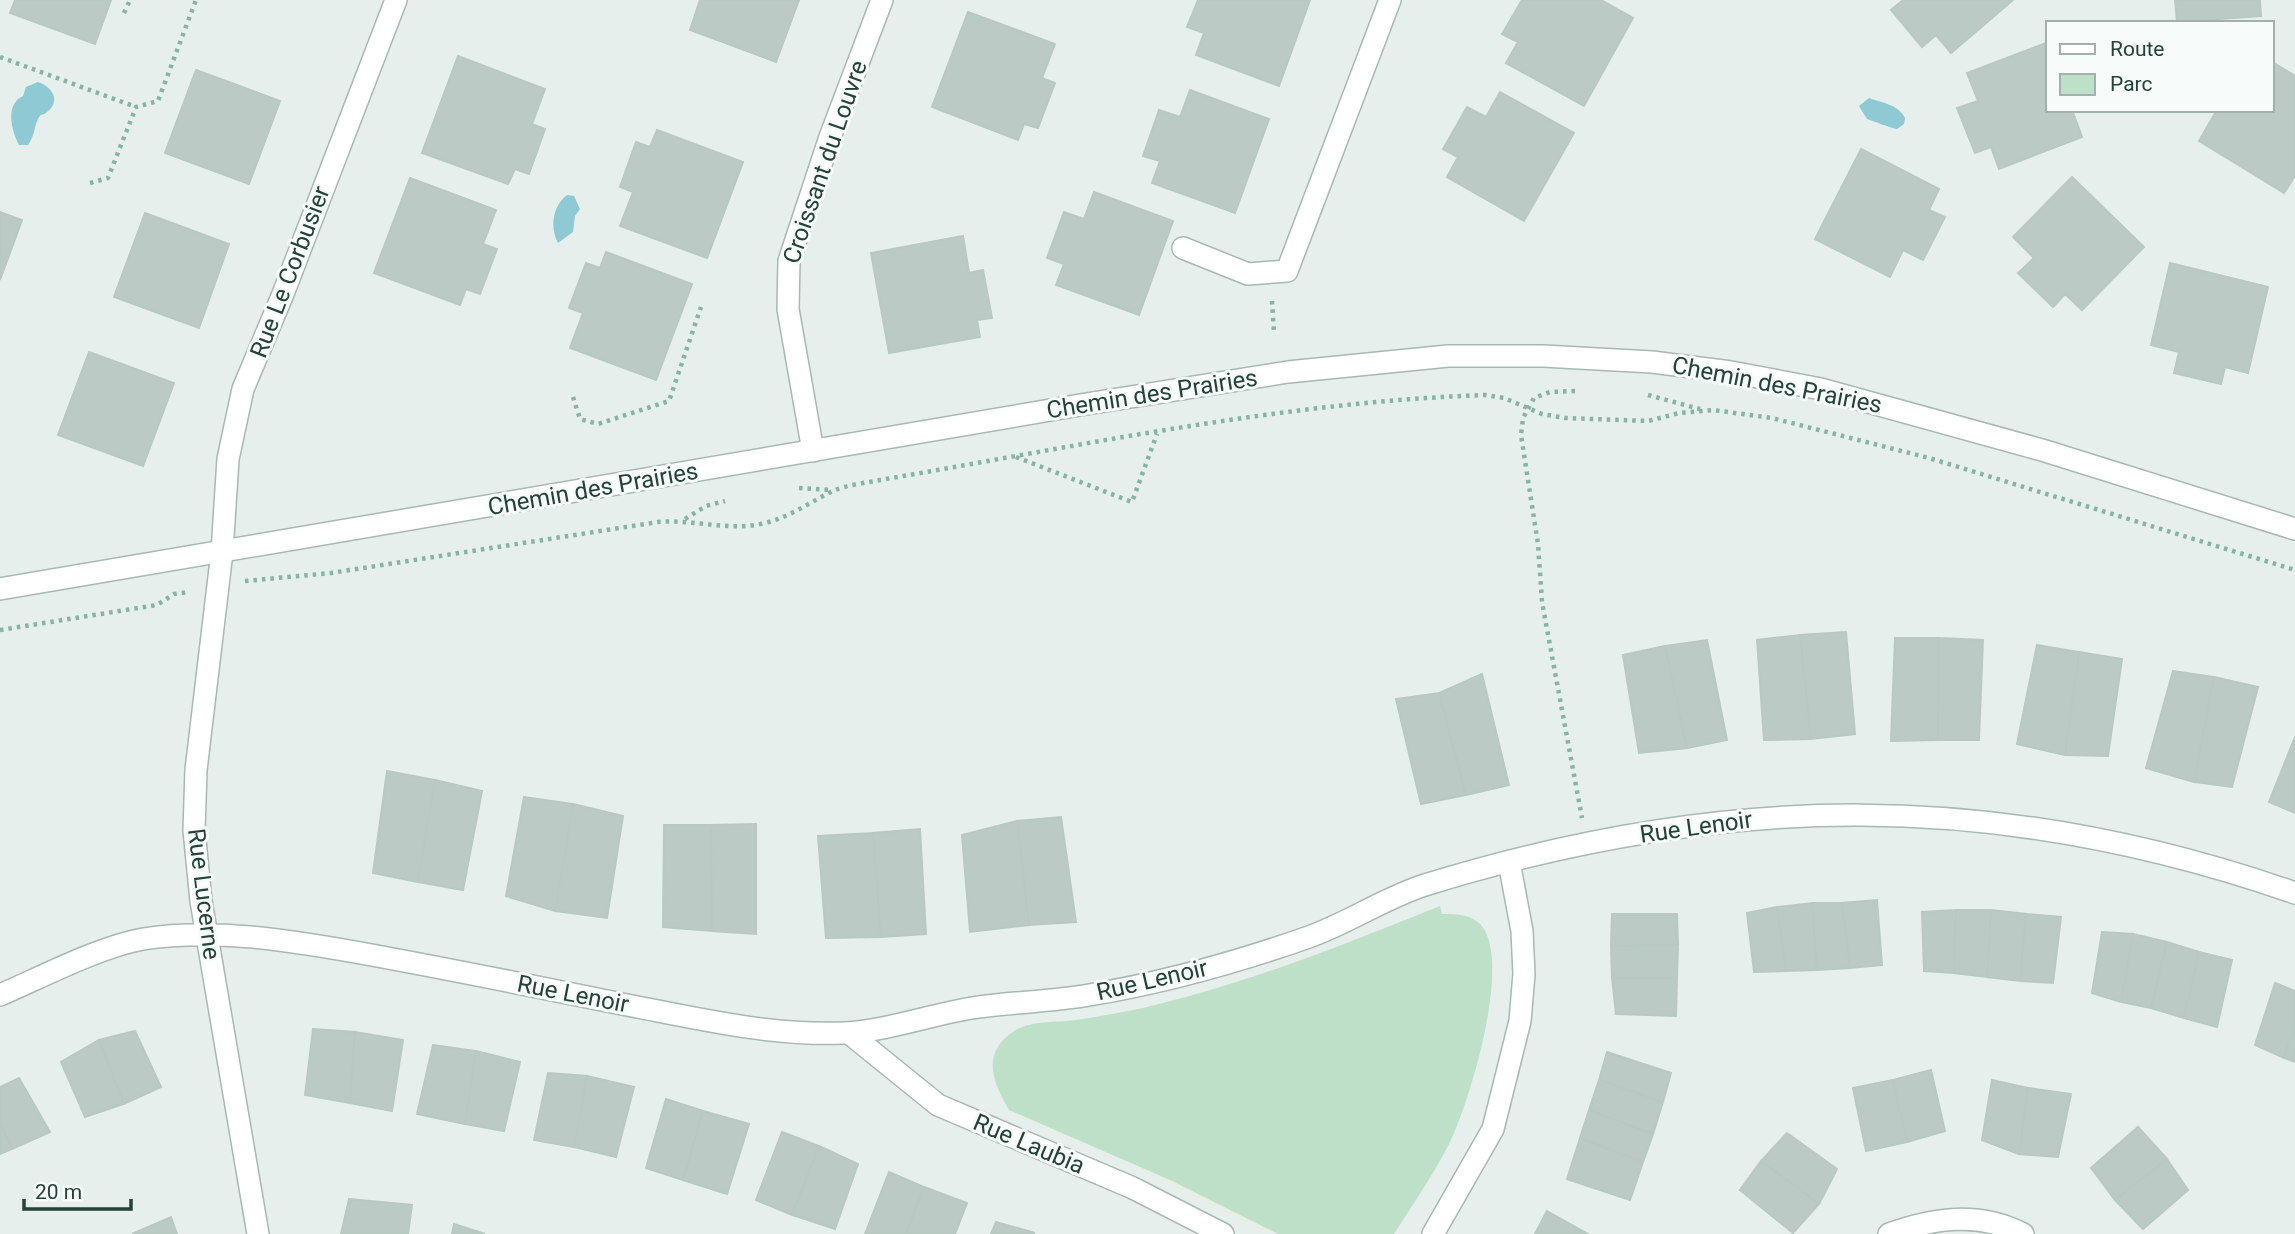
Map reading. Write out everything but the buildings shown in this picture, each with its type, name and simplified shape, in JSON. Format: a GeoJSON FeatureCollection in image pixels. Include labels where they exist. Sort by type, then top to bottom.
{"type":"FeatureCollection","features":[{"type":"Feature","properties":{"kind":"street","name":"Rue Le Corbusier"},"geometry":{"type":"LineString","coordinates":[[222,552],[230,440],[243,389],[283,295],[396,0]]}},
{"type":"Feature","properties":{"kind":"street","name":"Croissant du Louvre"},"geometry":{"type":"LineString","coordinates":[[813,451],[788,309],[789,261],[830,137],[882,0]]}},
{"type":"Feature","properties":{"kind":"street"},"geometry":{"type":"LineString","coordinates":[[1183,248],[1248,274],[1287,271],[1390,0]]}},
{"type":"Feature","properties":{"kind":"street","name":"Chemin des Prairies"},"geometry":{"type":"LineString","coordinates":[[0,589],[1080,405],[1362,362],[1448,356],[1591,358],[1708,368],[1821,389],[2042,450],[2295,529]]}},
{"type":"Feature","properties":{"kind":"street","name":"Rue Lucerne"},"geometry":{"type":"LineString","coordinates":[[222,552],[194,795],[196,860],[258,1234]]}},
{"type":"Feature","properties":{"kind":"street","name":"Rue Lenoir"},"geometry":{"type":"LineString","coordinates":[[0,995],[139,940],[207,935],[315,945],[703,1020],[782,1031],[849,1033],[973,1008],[1090,995],[1199,970],[1310,937],[1417,888],[1508,862],[1586,844],[1711,822],[1820,814],[1934,815],[2045,828],[2148,848],[2229,870],[2295,893]]}},
{"type":"Feature","properties":{"kind":"street"},"geometry":{"type":"LineString","coordinates":[[1433,1234],[1493,1129],[1520,1021],[1524,974],[1522,931],[1508,862]]}},
{"type":"Feature","properties":{"kind":"street","name":"Rue Laubia"},"geometry":{"type":"LineString","coordinates":[[849,1033],[938,1105],[1133,1188],[1223,1234]]}},
{"type":"Feature","properties":{"kind":"street"},"geometry":{"type":"LineString","coordinates":[[1889,1234],[1927,1220],[1962,1218],[2023,1234]]}},
{"type":"Feature","properties":{"kind":"path"},"geometry":{"type":"LineString","coordinates":[[124,13],[130,0]]}},
{"type":"Feature","properties":{"kind":"path"},"geometry":{"type":"LineString","coordinates":[[0,57],[136,107],[159,101],[196,0]]}},
{"type":"Feature","properties":{"kind":"path"},"geometry":{"type":"LineString","coordinates":[[90,184],[108,178],[136,107]]}},
{"type":"Feature","properties":{"kind":"path"},"geometry":{"type":"LineString","coordinates":[[573,397],[580,419],[598,424],[669,401],[701,307]]}},
{"type":"Feature","properties":{"kind":"path"},"geometry":{"type":"LineString","coordinates":[[1575,391],[1550,392],[1534,398],[1521,435],[1538,544],[1542,602],[1582,819]]}},
{"type":"Feature","properties":{"kind":"path","name":"Chemin des Prairies"},"geometry":{"type":"LineString","coordinates":[[799,488],[835,490],[1293,411],[1485,395],[1504,397],[1528,409],[1565,418],[1633,422],[1659,420],[1679,413],[1704,410],[1772,418],[1874,442],[2295,570]]}},
{"type":"Feature","properties":{"kind":"path","name":"Chemin des Prairies"},"geometry":{"type":"LineString","coordinates":[[1648,395],[1677,400],[1704,410]]}},
{"type":"Feature","properties":{"kind":"path"},"geometry":{"type":"LineString","coordinates":[[1016,457],[1132,502],[1157,434]]}},
{"type":"Feature","properties":{"kind":"path","name":"Chemin des Prairies"},"geometry":{"type":"LineString","coordinates":[[251,583],[683,520],[735,527],[764,523],[791,514],[835,490]]}},
{"type":"Feature","properties":{"kind":"path","name":"Chemin des Prairies"},"geometry":{"type":"LineString","coordinates":[[683,520],[706,506],[725,500]]}},
{"type":"Feature","properties":{"kind":"path"},"geometry":{"type":"LineString","coordinates":[[0,630],[157,605],[174,594]]}},
{"type":"Feature","properties":{"kind":"green space"},"geometry":{"type":"Polygon","coordinates":[[[1440,906],[1442,914],[1468,917],[1481,925],[1490,943],[1490,999],[1477,1066],[1458,1123],[1437,1166],[1394,1234],[1278,1234],[1170,1180],[1009,1110],[998,1089],[993,1059],[1003,1040],[1021,1027],[1149,1007],[1231,984],[1371,934],[1440,906]]]}},
{"type":"Feature","properties":{"kind":"water"},"geometry":{"type":"Polygon","coordinates":[[[38,82],[51,90],[54,103],[38,119],[28,145],[19,145],[12,125],[12,111],[26,87],[38,82]]]}},
{"type":"Feature","properties":{"kind":"water"},"geometry":{"type":"Polygon","coordinates":[[[1869,98],[1898,110],[1905,118],[1904,124],[1897,129],[1867,119],[1859,106],[1869,98]]]}},
{"type":"Feature","properties":{"kind":"water"},"geometry":{"type":"Polygon","coordinates":[[[567,195],[574,196],[580,209],[575,216],[573,232],[558,243],[554,231],[555,211],[567,195]]]}}]}
